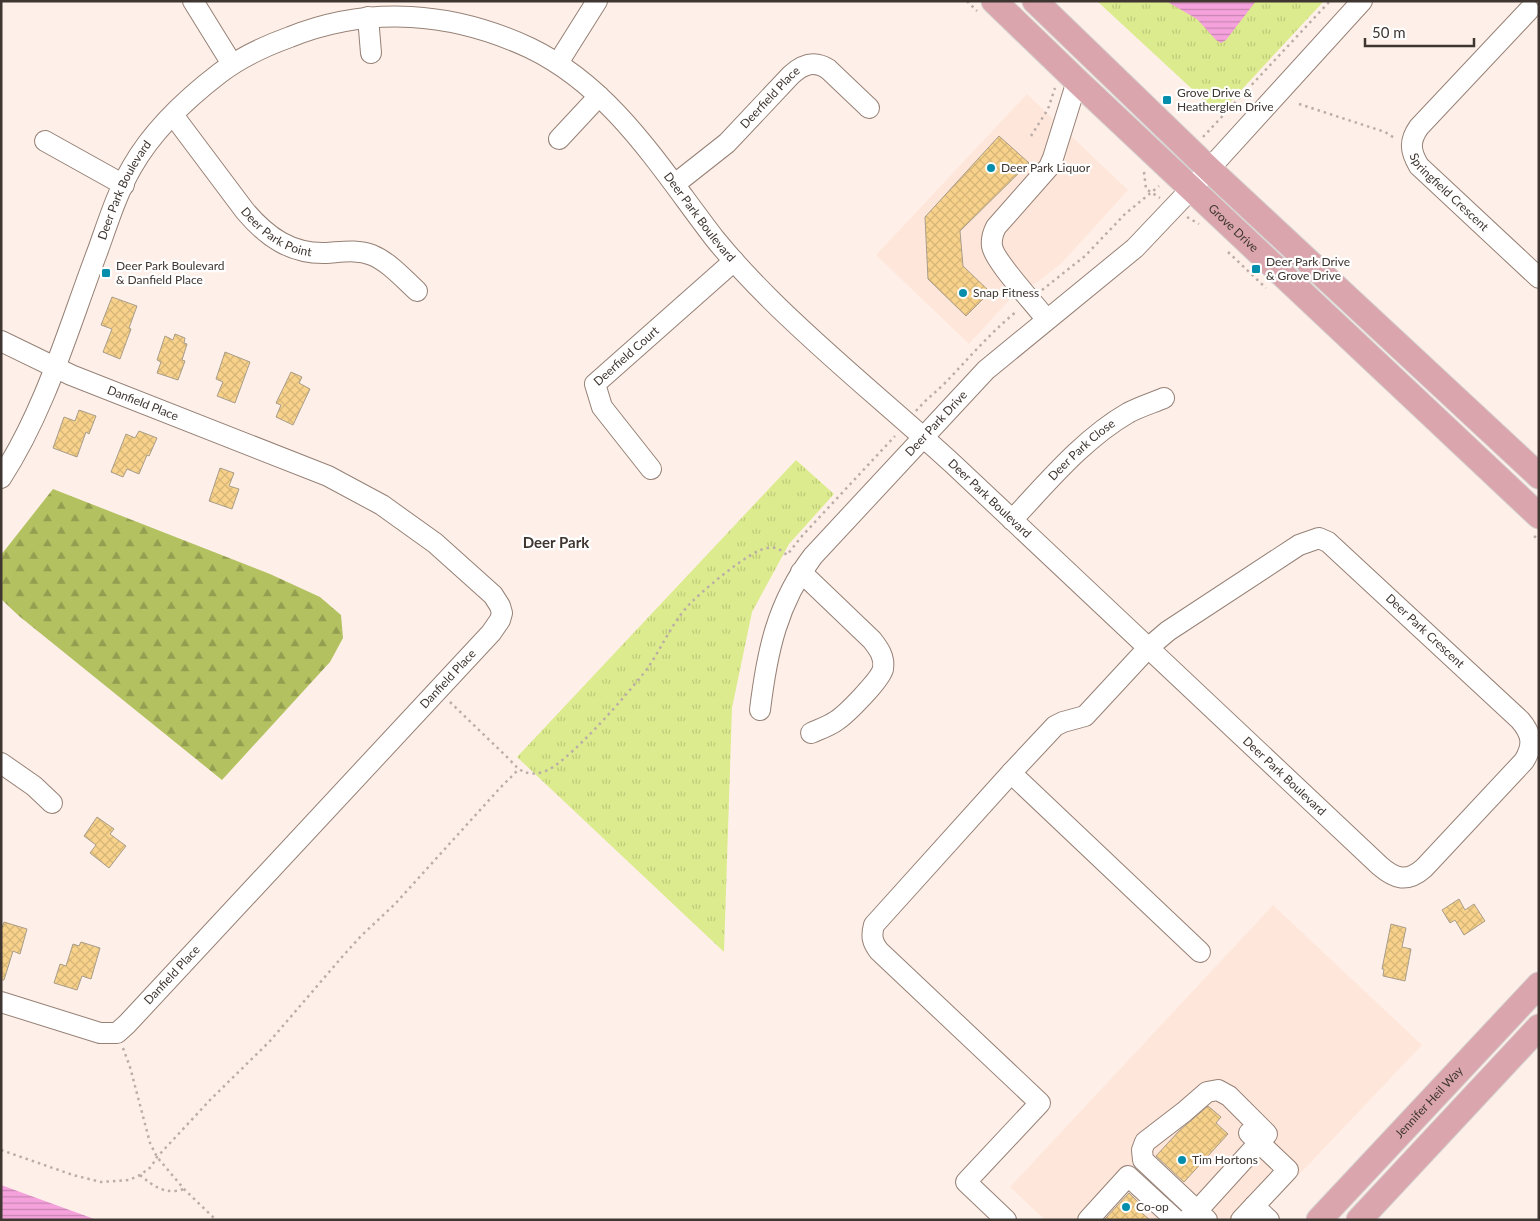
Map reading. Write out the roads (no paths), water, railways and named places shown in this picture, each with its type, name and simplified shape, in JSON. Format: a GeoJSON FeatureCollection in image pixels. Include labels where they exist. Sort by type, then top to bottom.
{"type":"FeatureCollection","features":[{"type":"Feature","properties":{"kind":"main road","name":"Grove Drive"},"geometry":{"type":"LineString","coordinates":[[994,1],[1066,84],[1172,171],[1539,516]]}},
{"type":"Feature","properties":{"kind":"main road"},"geometry":{"type":"LineString","coordinates":[[1036,1],[1209,169],[1539,476]]}},
{"type":"Feature","properties":{"kind":"main road","name":"Jennifer Heil Way"},"geometry":{"type":"LineString","coordinates":[[1319,1220],[1539,985]]}},
{"type":"Feature","properties":{"kind":"main road"},"geometry":{"type":"LineString","coordinates":[[1359,1220],[1539,1026]]}},
{"type":"Feature","properties":{"kind":"street"},"geometry":{"type":"LineString","coordinates":[[193,1],[232,64]]}},
{"type":"Feature","properties":{"kind":"street"},"geometry":{"type":"LineString","coordinates":[[558,63],[597,1]]}},
{"type":"Feature","properties":{"kind":"street","name":"Deer Park Drive"},"geometry":{"type":"LineString","coordinates":[[760,710],[773,633],[786,600],[801,572],[813,556],[986,370],[1135,248],[1362,1]]}},
{"type":"Feature","properties":{"kind":"street","name":"Deer Park Boulevard"},"geometry":{"type":"LineString","coordinates":[[1,478],[33,421],[115,203],[132,167],[173,114],[202,87],[232,64],[275,42],[314,27],[399,9],[477,27],[531,49],[558,63],[599,96],[638,137],[734,261],[773,302],[1012,520],[1380,866],[1394,876],[1403,878]]}},
{"type":"Feature","properties":{"kind":"street","name":"Springfield Crescent"},"geometry":{"type":"LineString","coordinates":[[1530,10],[1419,127],[1412,138],[1411,147],[1418,166],[1539,278]]}},
{"type":"Feature","properties":{"kind":"street"},"geometry":{"type":"LineString","coordinates":[[368,17],[371,53]]}},
{"type":"Feature","properties":{"kind":"street","name":"Deerfield Place"},"geometry":{"type":"LineString","coordinates":[[675,184],[727,143],[800,67],[814,63],[828,69],[869,108]]}},
{"type":"Feature","properties":{"kind":"street"},"geometry":{"type":"LineString","coordinates":[[1046,319],[998,259],[992,245],[992,235],[996,227],[1049,167],[1058,139],[1066,84]]}},
{"type":"Feature","properties":{"kind":"street"},"geometry":{"type":"LineString","coordinates":[[559,139],[599,96]]}},
{"type":"Feature","properties":{"kind":"street","name":"Deer Park Point"},"geometry":{"type":"LineString","coordinates":[[173,114],[245,211],[255,223],[276,240],[289,247],[308,252],[349,251],[371,255],[390,266],[417,290]]}},
{"type":"Feature","properties":{"kind":"street"},"geometry":{"type":"LineString","coordinates":[[44,141],[124,184]]}},
{"type":"Feature","properties":{"kind":"street","name":"Deerfield Court"},"geometry":{"type":"LineString","coordinates":[[651,469],[602,407],[595,384],[734,261]]}},
{"type":"Feature","properties":{"kind":"street"},"geometry":{"type":"LineString","coordinates":[[1,341],[54,367]]}},
{"type":"Feature","properties":{"kind":"street","name":"Danfield Place"},"geometry":{"type":"LineString","coordinates":[[1,1002],[100,1033],[117,1033],[491,633],[500,620],[502,613],[493,594],[457,561],[400,516],[337,480],[54,367]]}},
{"type":"Feature","properties":{"kind":"street","name":"Deer Park Close"},"geometry":{"type":"LineString","coordinates":[[1012,520],[1068,462],[1101,432],[1129,413],[1164,398]]}},
{"type":"Feature","properties":{"kind":"street","name":"Deer Park Crescent"},"geometry":{"type":"LineString","coordinates":[[1006,1220],[966,1182],[1040,1103],[879,951],[873,943],[871,934],[874,925],[880,916],[1055,726],[1086,716],[1148,648],[1177,623],[1299,545],[1319,538],[1337,548],[1520,720],[1530,733],[1530,752],[1524,761],[1424,868],[1418,873],[1403,878]]}},
{"type":"Feature","properties":{"kind":"street"},"geometry":{"type":"LineString","coordinates":[[801,572],[872,640],[880,651],[883,660],[883,668],[877,680],[844,714],[837,720],[811,733]]}},
{"type":"Feature","properties":{"kind":"street"},"geometry":{"type":"LineString","coordinates":[[1,763],[34,786],[52,803]]}},
{"type":"Feature","properties":{"kind":"street"},"geometry":{"type":"LineString","coordinates":[[1011,773],[1200,952]]}},
{"type":"Feature","properties":{"kind":"street"},"geometry":{"type":"LineString","coordinates":[[1263,1138],[1197,1217],[1143,1160],[1142,1150],[1145,1142],[1207,1092],[1217,1095],[1221,1098],[1227,1112],[1263,1138],[1288,1170],[1248,1213],[1269,1220]]}},
{"type":"Feature","properties":{"kind":"street"},"geometry":{"type":"LineString","coordinates":[[1088,1220],[1128,1176],[1176,1220]]}},
{"type":"Feature","properties":{"kind":"place","name":"Grove Drive & Heatherglen Drive"},"geometry":{"type":"Point","coordinates":[1167,100]}},
{"type":"Feature","properties":{"kind":"place","name":"Deer Park Liquor"},"geometry":{"type":"Point","coordinates":[991,168]}},
{"type":"Feature","properties":{"kind":"place","name":"Deer Park Drive & Grove Drive"},"geometry":{"type":"Point","coordinates":[1256,269]}},
{"type":"Feature","properties":{"kind":"place","name":"Deer Park Boulevard & Danfield Place"},"geometry":{"type":"Point","coordinates":[106,273]}},
{"type":"Feature","properties":{"kind":"place","name":"Snap Fitness"},"geometry":{"type":"Point","coordinates":[963,293]}},
{"type":"Feature","properties":{"kind":"place","name":"Tim Hortons"},"geometry":{"type":"Point","coordinates":[1182,1160]}},
{"type":"Feature","properties":{"kind":"place","name":"Co-op"},"geometry":{"type":"Point","coordinates":[1126,1207]}},
{"type":"Feature","properties":{"kind":"district","name":"Deer Park"},"geometry":{"type":"Point","coordinates":[556,543]}}]}
